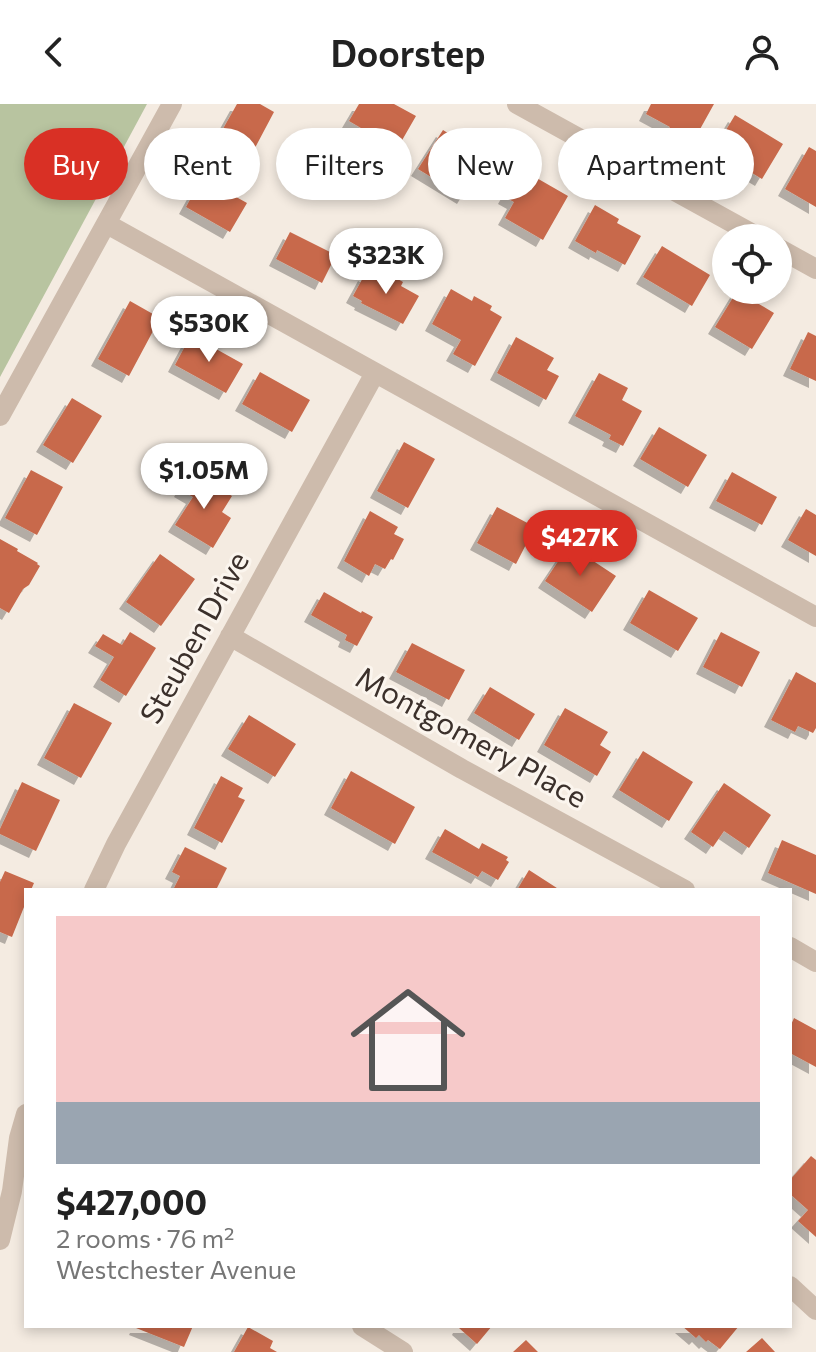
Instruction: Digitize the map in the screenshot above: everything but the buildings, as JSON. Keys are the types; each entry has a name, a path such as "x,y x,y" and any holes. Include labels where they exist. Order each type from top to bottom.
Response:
{"street":[{"path":"0,416 172,104"},
{"path":"517,104 735,224"},
{"path":"107,224 816,617"},
{"path":"792,256 816,269"},
{"name":"Steuben Drive","path":"95,888 116,844 375,373"},
{"name":"Montgomery Place","path":"230,636 462,769 681,888"},
{"path":"792,948 816,962"},
{"path":"0,1240 19,1193 19,1138 24,1121"},
{"path":"792,1288 816,1310"},
{"path":"365,1328 403,1352"}],"green space":[{"path":"0,104 147,104 128,139 128,128 24,128 24,200 95,200 0,377"}]}
